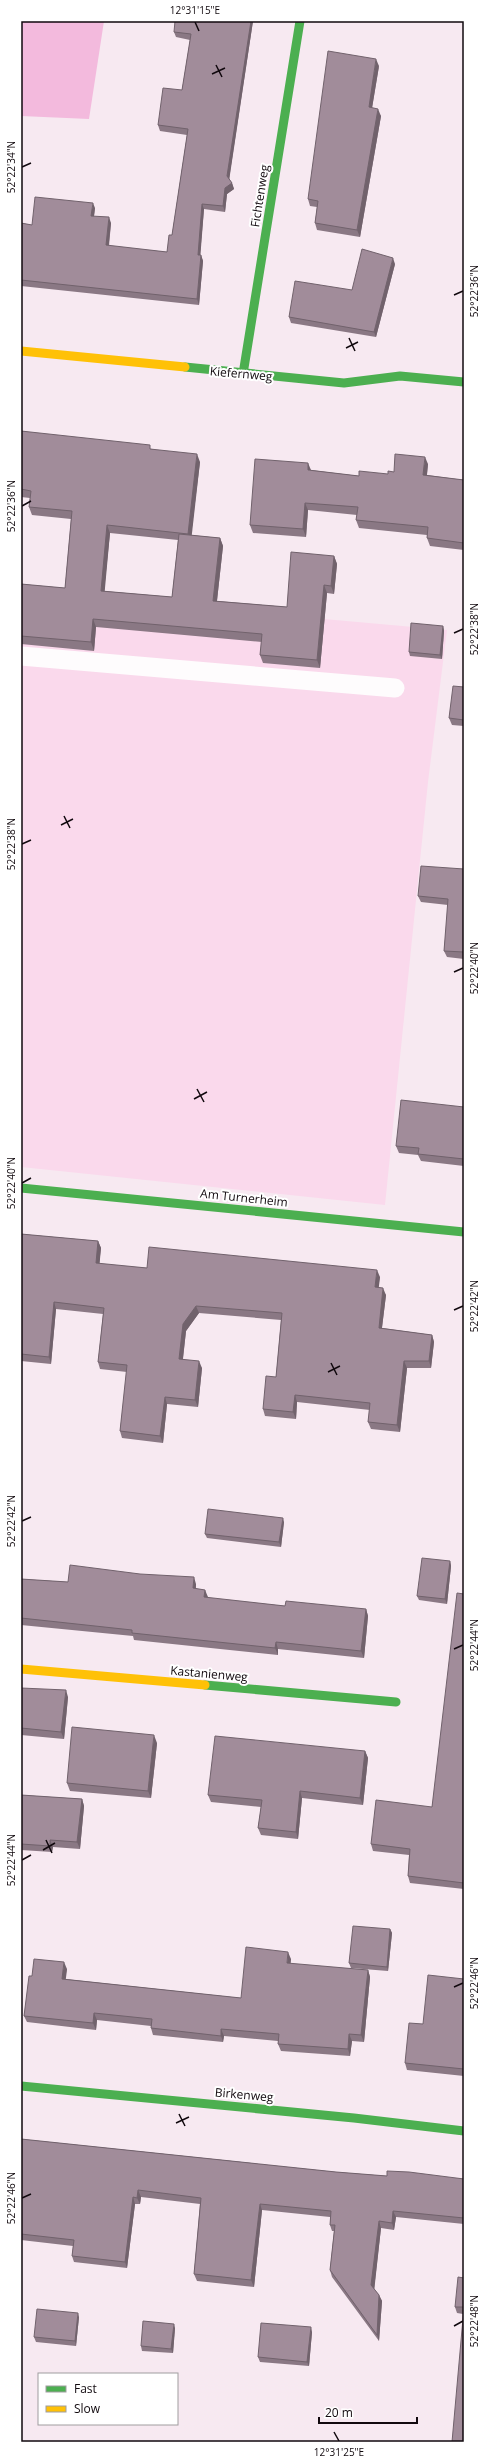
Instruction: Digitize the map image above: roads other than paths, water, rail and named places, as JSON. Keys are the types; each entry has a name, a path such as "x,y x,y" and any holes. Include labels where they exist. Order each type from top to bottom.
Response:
{"street":[{"name":"Fichtenweg","path":"243,374 300,21"},
{"name":"Kiefernweg","path":"21,351 243,374 344,382 400,376 463,379"},
{"name":"Am Turnerheim","path":"21,1188 464,1232"},
{"name":"Kastanienweg","path":"21,1669 396,1702"},
{"name":"Birkenweg","path":"21,2086 354,2118 464,2131"}],"lane":[{"path":"21,656 395,688"}]}
